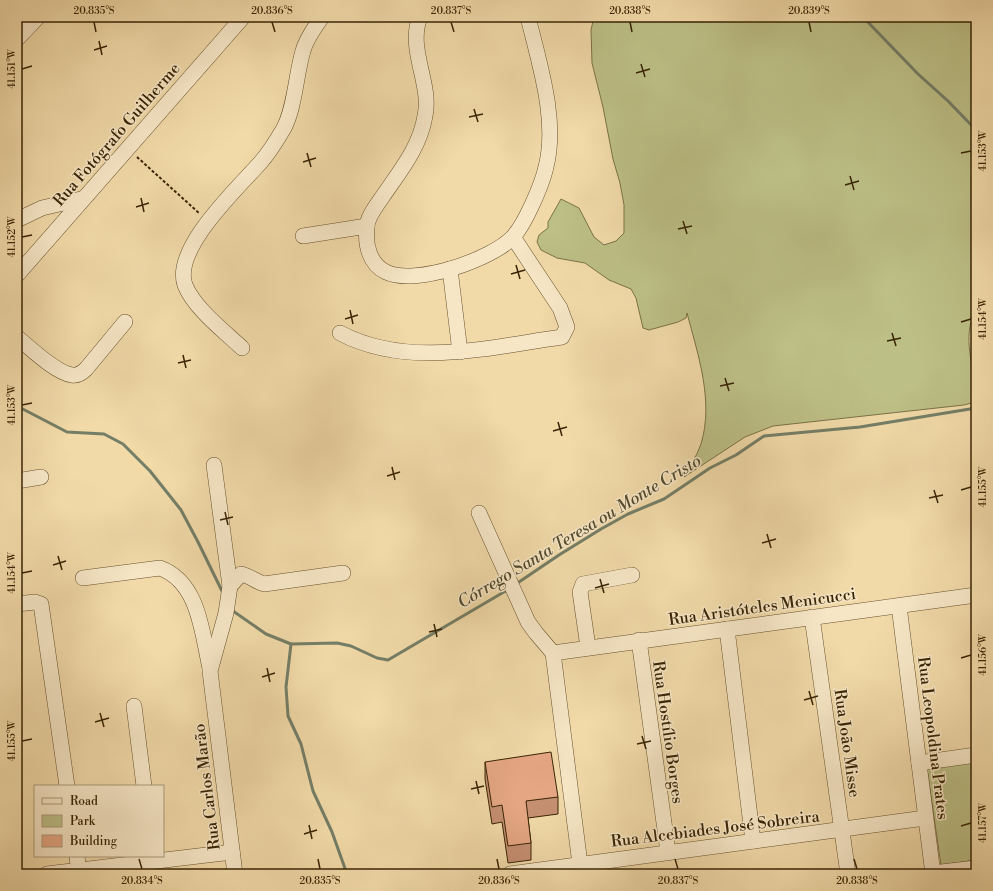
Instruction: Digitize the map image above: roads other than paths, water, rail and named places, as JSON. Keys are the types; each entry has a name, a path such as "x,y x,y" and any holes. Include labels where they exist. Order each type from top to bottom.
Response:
{"street":[{"name":"Rua Fotógrafo Guilherme","path":"17,275 81,199 242,17"},
{"path":"242,348 202,310 186,286 183,278 184,265 188,253 208,222 229,194 271,149 285,126 303,50 314,28 322,17"},
{"path":"420,17 417,24 416,41 425,97 426,115 419,138 410,156 379,202 367,226 369,255 374,263 386,272 397,275 411,276 450,269 480,259 497,250 514,237 538,193 547,166 550,133 544,84 528,17"},
{"path":"17,39 27,23"},
{"path":"17,220 42,208 81,199"},
{"path":"303,236 367,226"},
{"path":"340,333 355,341 385,350 407,352 460,352 562,336 566,332 567,327 560,308 514,237"},
{"path":"450,269 460,352"},
{"path":"17,337 59,370 74,376 80,374 86,369 125,322"},
{"path":"210,671 226,613 230,586 214,465"},
{"path":"17,482 41,477"},
{"path":"479,513 512,587 536,633 553,653 580,864"},
{"name":"Rua Carlos Marão","path":"83,578 160,568 170,571 178,577 186,587 199,616 210,671 235,874"},
{"path":"230,586 241,574 264,584 342,573"},
{"path":"588,647 580,592 583,584 632,575"},
{"name":"Rua Aristóteles Menicucci","path":"553,653 639,640 976,596"},
{"path":"17,604 35,602 41,604 67,785"},
{"name":"Rua Leopoldina Prates","path":"899,606 933,874"},
{"name":"Rua João Misse","path":"812,617 848,874"},
{"path":"727,629 754,841"},
{"name":"Rua Hostílio Borges","path":"639,640 668,852"},
{"path":"134,706 144,785"},
{"path":"919,763 976,755"},
{"name":"Rua Alcebiades José Sobreira","path":"510,874 926,818"},
{"path":"47,874 78,867 155,864 232,852"},
{"path":"933,874 976,868"}],"waterway":[{"path":"863,17 918,74 948,101 976,130"},
{"name":"Córrego Santa Teresa ou Monte Cristo","path":"17,406 67,432 104,434 123,444 150,471 181,510 222,591"},
{"name":"Córrego Santa Teresa ou Monte Cristo","path":"516,584 601,529 628,514 664,499 710,468 736,455 764,436 860,427 976,408"},
{"name":"Córrego Santa Teresa ou Monte Cristo","path":"233,611 266,634 291,644 337,643 351,646 377,658 388,660 509,589"},
{"path":"291,644 286,687 288,716 301,744 313,791 332,832 347,874"}]}
